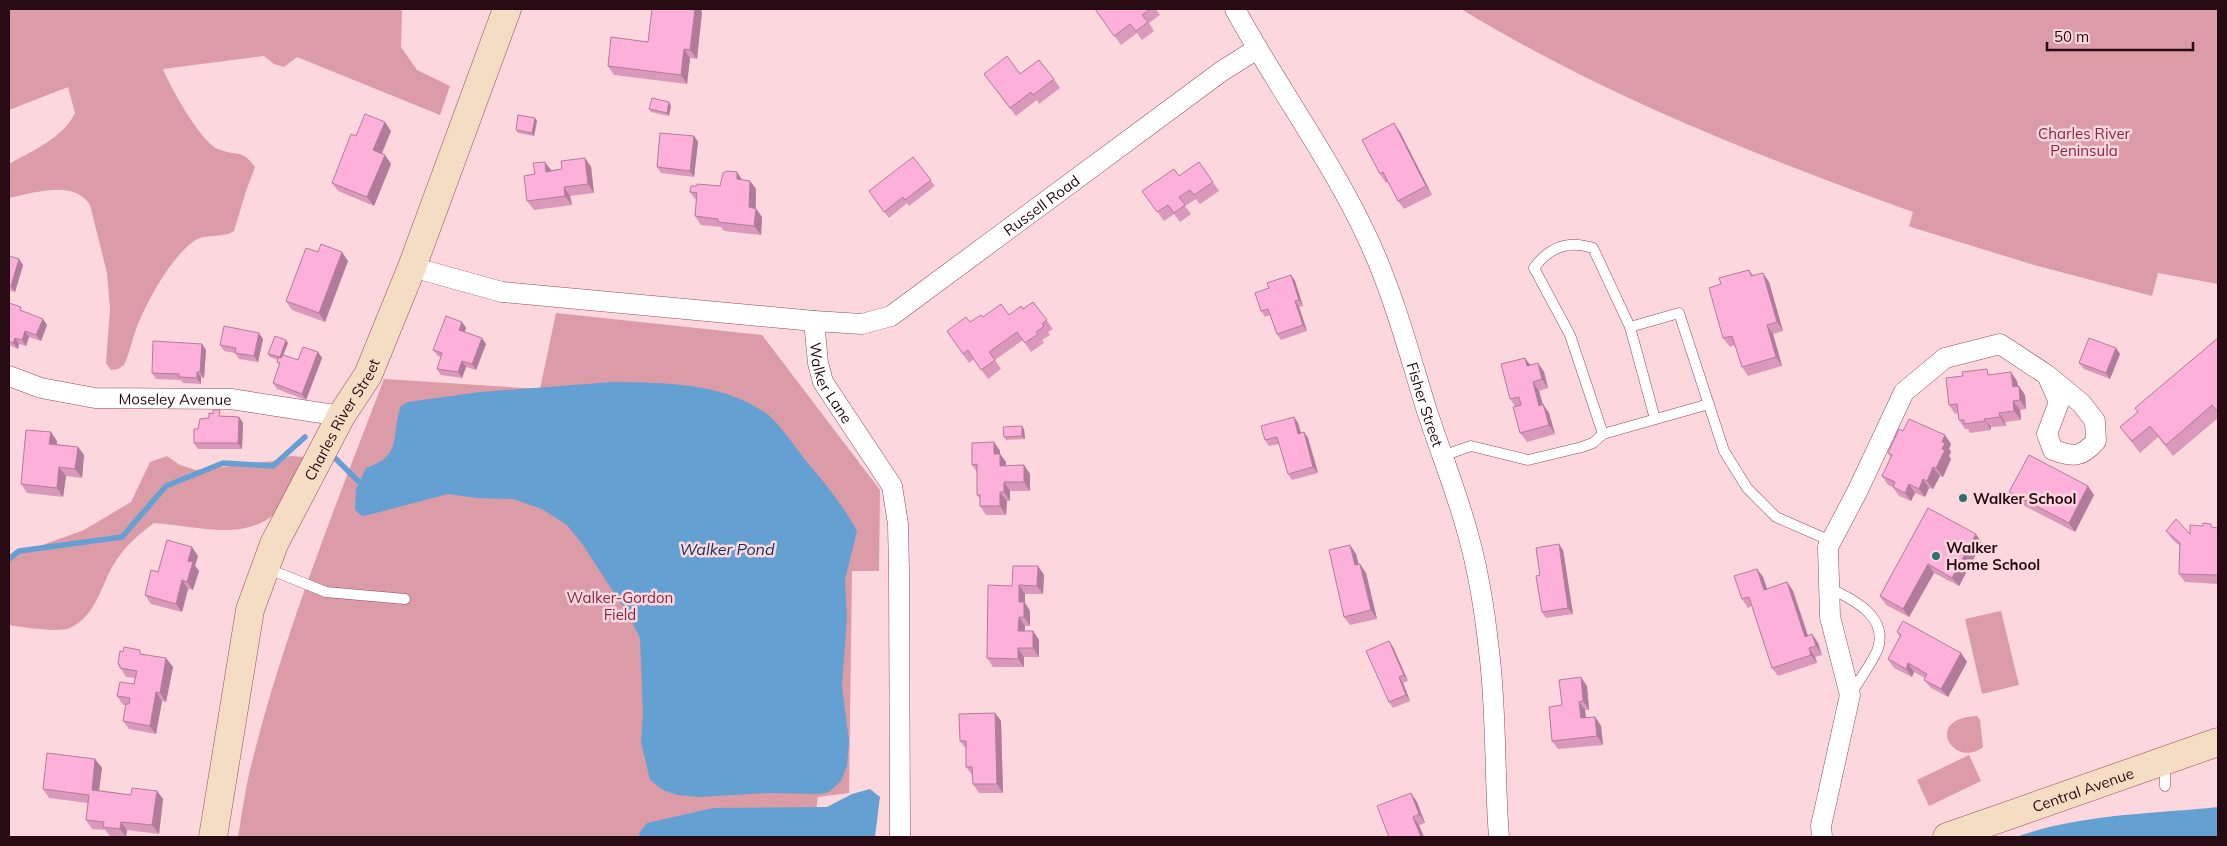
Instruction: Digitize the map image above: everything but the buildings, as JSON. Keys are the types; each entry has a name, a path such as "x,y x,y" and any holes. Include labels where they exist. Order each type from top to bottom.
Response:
{"street":[{"name":"Charles River Street","path":"213,837 250,610 274,544 342,416 368,375 412,267 507,9"},
{"name":"Fisher Street","path":"1236,9 1257,49 1355,212 1375,254 1397,309 1442,456 1470,539 1489,650 1494,695 1495,792 1499,837"},
{"name":"Russell Road","path":"814,321 862,324 883,320 891,316 1222,71 1257,49"},
{"name":"Walker Lane","path":"412,267 502,292 814,321 818,364 823,382 892,486 898,524 900,837"},
{"path":"1822,837 1822,826 1850,695 1830,617 1828,547 1857,492 1904,392 1945,358 2000,344 2047,375"},
{"name":"Moseley Avenue","path":"9,376 41,388 95,398 231,398 342,416"},
{"name":"Central Avenue","path":"1947,837 2165,773 2218,742"}],"lane":[{"path":"1603,434 1570,335 1534,268 1541,258 1556,247 1579,243 1593,248 1630,327 1655,419"},
{"path":"1630,327 1679,312 1724,451 1747,488 1776,517 1831,541"},
{"path":"1442,456 1471,446 1528,460 1582,447 1593,442 1603,434 1709,404"},
{"path":"265,568 326,592 405,600"},
{"path":"1829,588 1854,599 1865,608 1874,618 1879,631 1876,651 1850,695"}],"green space":[{"path":"9,9 402,9 401,47 417,70 450,86 440,115 297,57 284,67 274,64 264,56 163,69 179,100 203,136 218,149 246,157 255,167 234,231 224,235 198,239 178,256 163,276 146,308 136,329 124,365 118,369 111,370 106,363 110,309 107,273 90,205 83,197 74,192 64,190 41,191 9,198 9,164 55,137 70,122 75,113 68,87 9,110"},
{"name":"Charles River Peninsula","path":"1461,9 2218,9 2218,284 2158,273 2152,296 2034,265 1911,227 1909,226 1913,212 1796,169 1681,122 1569,69"},
{"name":"Walker-Gordon Field","path":"556,313 762,335 880,490 879,571 852,571 849,793 818,797 812,837 238,837 251,766 294,619 384,379 540,389"},
{"path":"167,456 180,465 196,470 273,461 291,456 305,457 287,500 274,514 260,523 226,530 154,523 127,546 114,564 92,608 79,622 70,628 58,630 9,625 9,557 84,530 131,502 150,462"},
{"path":"2001,611 2019,685 1982,694 1965,619"},
{"path":"1977,716 1980,720 1983,747 1972,752 1962,752 1954,748 1948,741 1947,733 1951,725 1960,719"},
{"path":"1969,755 1981,781 1929,806 1917,780"}],"water":[{"name":"Walker Pond","path":"613,382 693,386 713,390 750,403 772,418 782,429 833,494 857,531 845,580 847,617 842,686 849,741 847,766 841,781 829,792 820,794 769,793 699,797 677,795 663,790 650,780 641,742 643,713 640,638 629,616 583,545 567,525 542,509 513,499 477,498 448,494 368,515 362,516 355,510 356,489 366,468 378,463 391,451 401,406 408,402 480,392"},
{"path":"870,789 880,797 875,837 640,837 639,833 647,823 713,808 827,807 852,794"},
{"path":"2218,807 2218,837 2016,837 2040,829 2090,819"}],"waterway":[{"path":"9,559 19,551 122,537 166,486 223,463 273,466 305,437"},
{"path":"336,459 359,482"}],"place":[{"name":"Walker School","path":"1963,498"},
{"name":"Walker Home School","path":"1936,556"}]}
